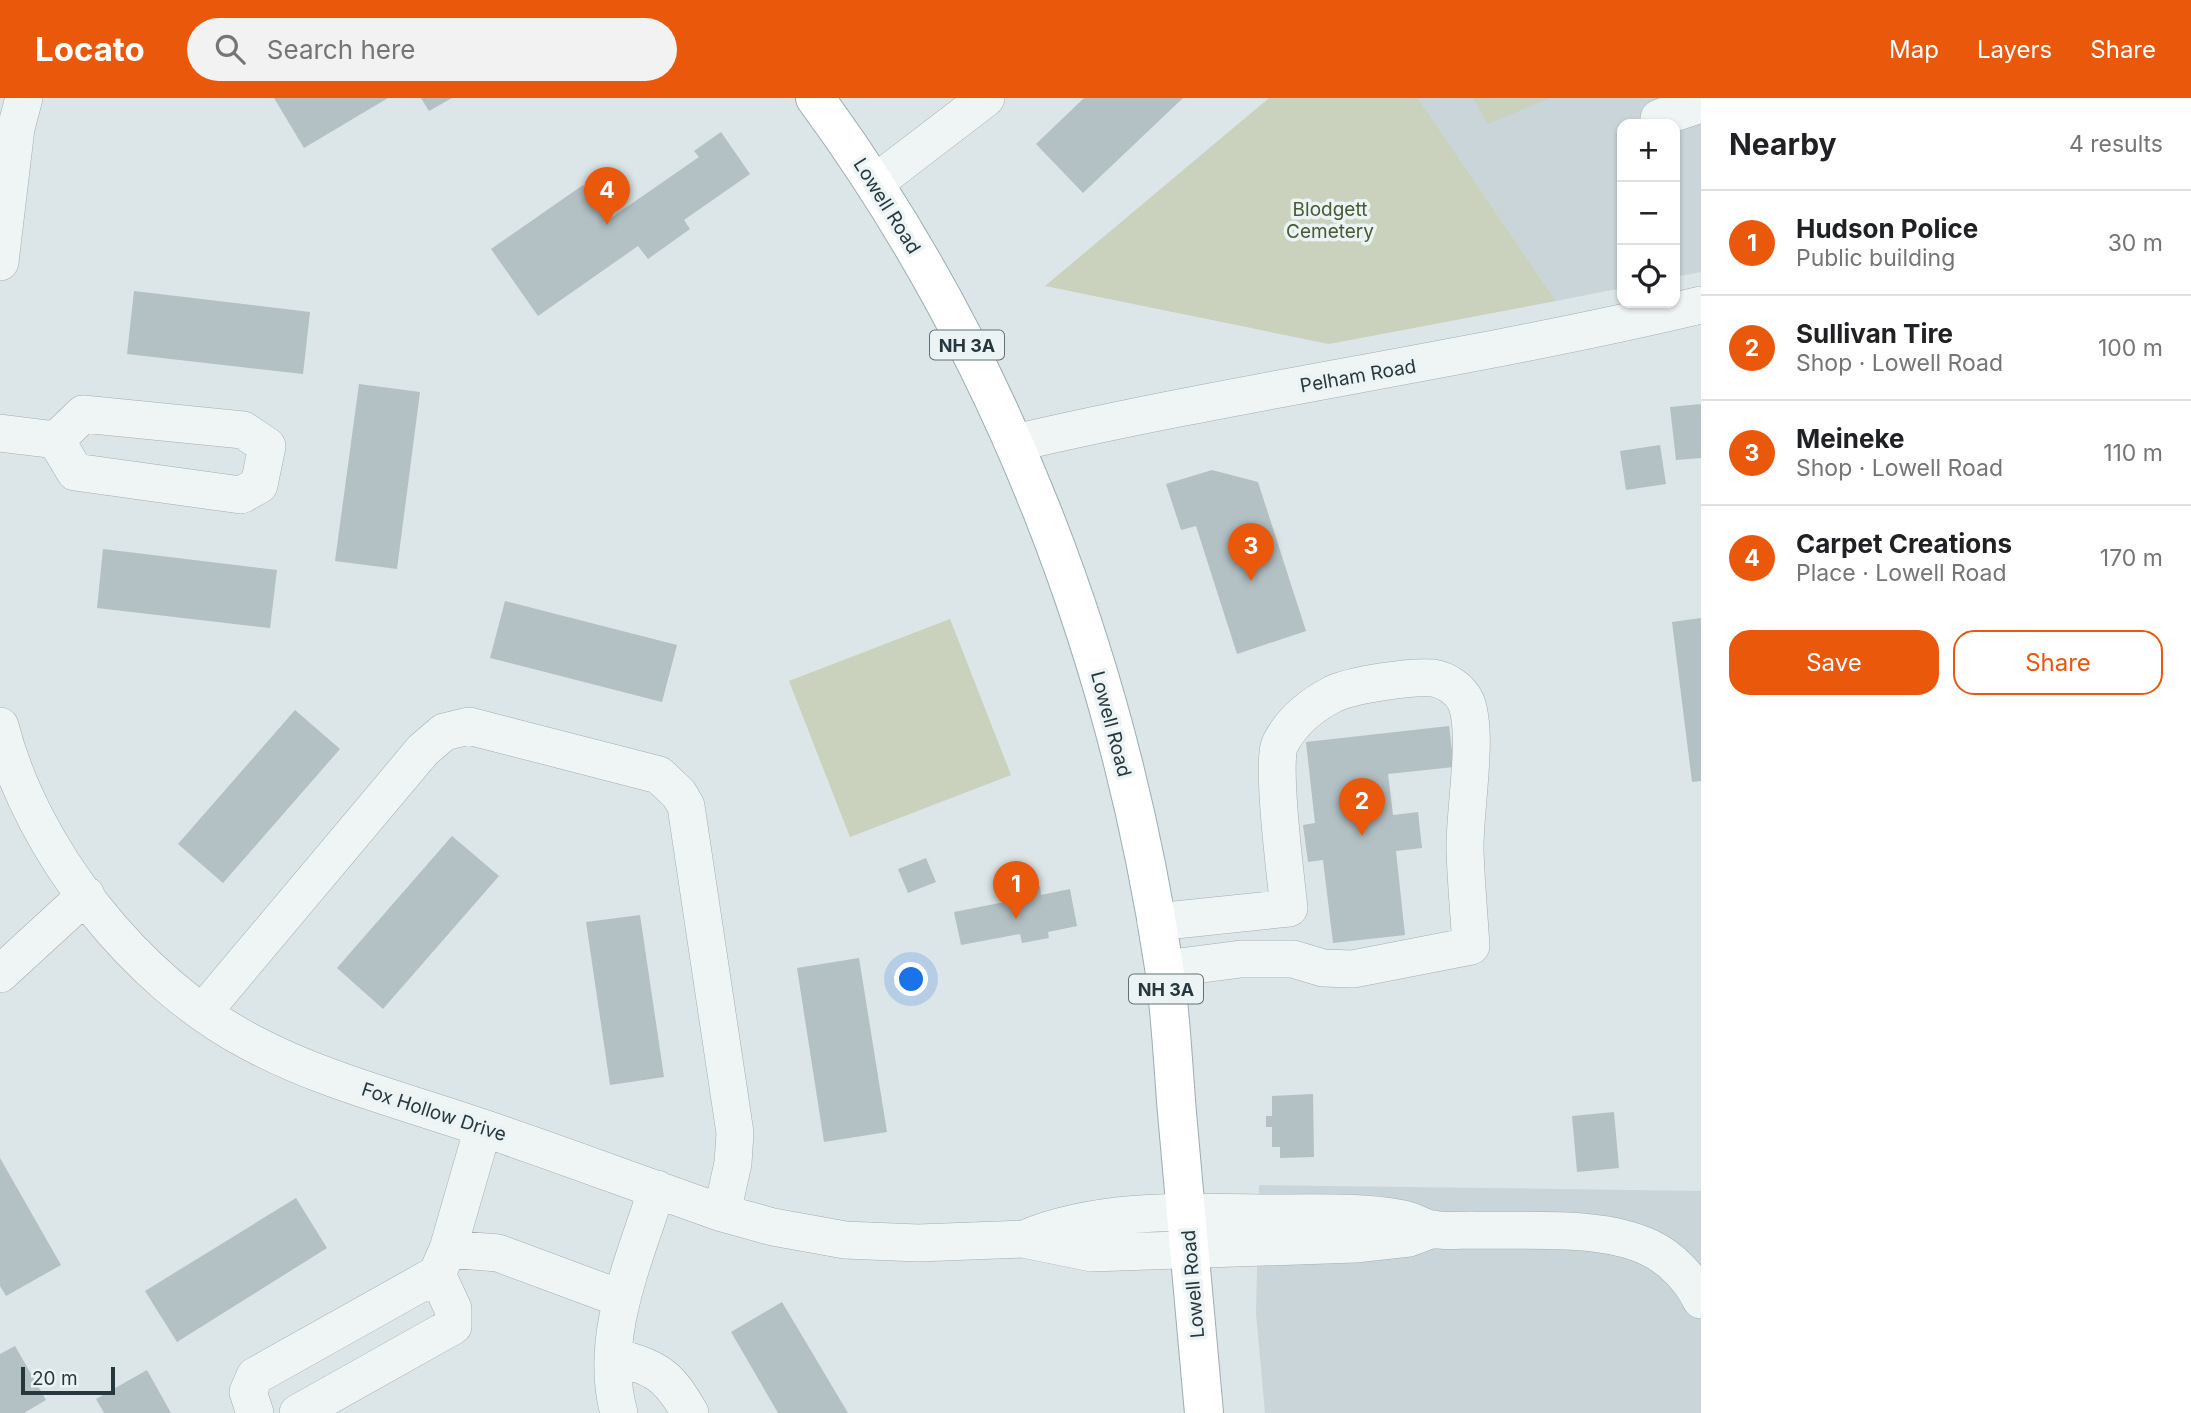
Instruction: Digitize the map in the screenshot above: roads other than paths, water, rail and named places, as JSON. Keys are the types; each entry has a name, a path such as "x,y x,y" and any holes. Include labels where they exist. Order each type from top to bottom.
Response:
{"main road":[{"name":"Lowell Road","path":"815,98 875,183 955,323 1015,443 1074,597 1100,677 1136,820 1164,969 1204,1413"}],"street":[{"path":"875,183 986,98"},
{"path":"1657,113 1701,104"},
{"path":"0,262 13,117"},
{"name":"Pelham Road","path":"1015,443 1182,406 1419,366 1682,307"},
{"path":"83,414 243,430 267,446 259,485 241,495 75,472 56,440 83,414"},
{"path":"0,433 56,440"},
{"path":"1164,969 1241,959 1293,959 1323,968 1353,969 1471,946 1465,849 1471,746 1466,702 1453,685 1433,678 1336,692 1311,708 1290,727 1278,747 1277,770 1293,959"},
{"name":"Fox Hollow Drive","path":"0,726 32,808 67,870 134,953 203,1012 250,1042 317,1072 722,1213 845,1240 918,1243 1023,1239 1092,1253 1355,1244 1409,1237 1433,1230"},
{"path":"203,1012 423,750 444,732 469,726 659,775 679,794 687,806 735,1133 733,1163 722,1213"},
{"path":"0,974 86,895"},
{"path":"1156,922 1289,908"},
{"path":"298,1413 453,1326 453,1309 443,1262 483,1128"},
{"path":"619,1413 615,1398 613,1356 622,1299 657,1189"},
{"name":"Fox Hollow Drive","path":"1023,1239 1052,1227 1088,1220 1186,1212 1342,1213 1404,1219 1433,1230"},
{"path":"1433,1230 1590,1233 1622,1238 1650,1248 1670,1262 1694,1286 1701,1300"},
{"path":"256,1413 248,1392 255,1376 443,1262 498,1253 622,1299"},
{"path":"613,1356 649,1367 673,1383 690,1413"}],"place":[{"name":"Carpet Creations","path":"607,225"},
{"name":"Meineke","path":"1251,581"},
{"name":"Sullivan Tire","path":"1362,836"},
{"name":"Hudson Police","path":"1016,919"}],"park label":[{"name":"Blodgett Cemetery","path":"1330,220"}]}
